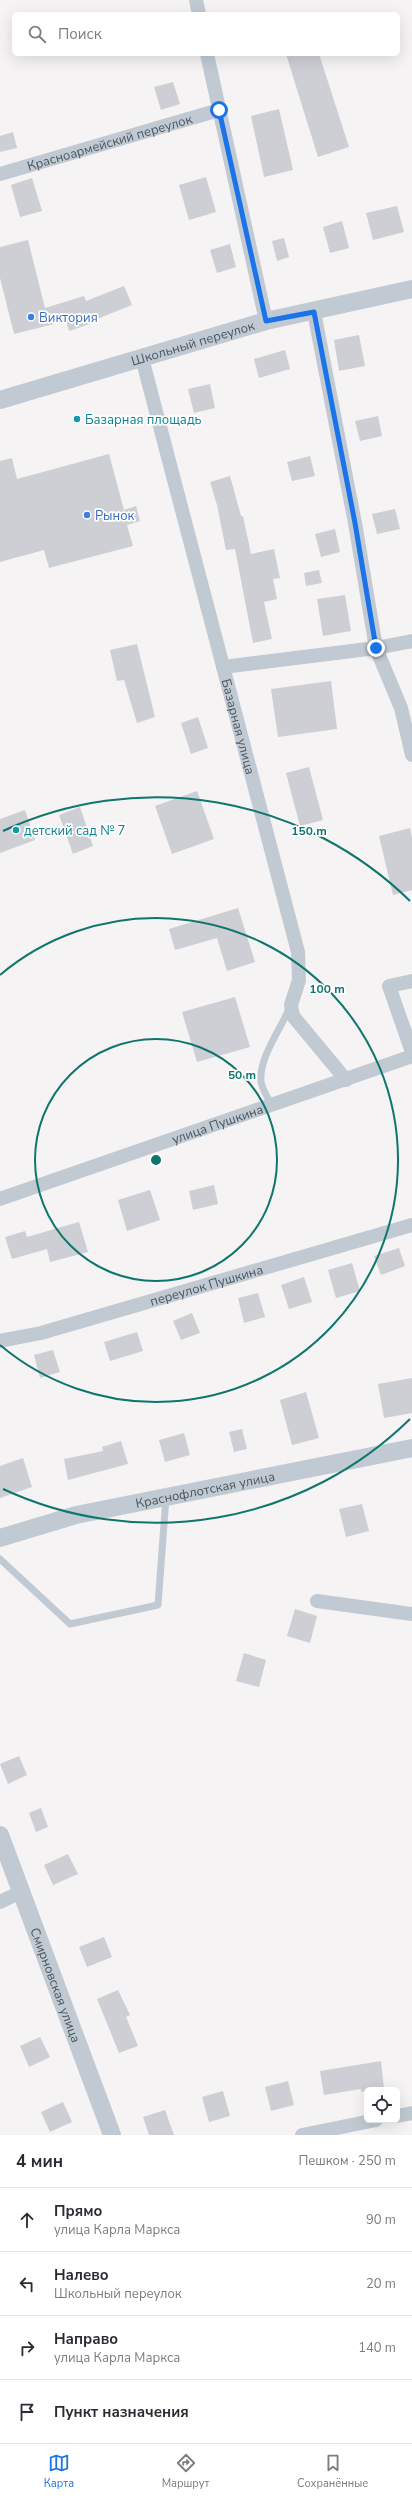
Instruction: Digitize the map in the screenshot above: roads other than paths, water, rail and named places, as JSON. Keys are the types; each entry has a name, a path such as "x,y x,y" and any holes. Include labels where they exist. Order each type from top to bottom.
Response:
{"street":[{"path":"196,0 199,12"},
{"path":"207,56 266,321"},
{"name":"Красноармейский переулок","path":"0,174 219,110"},
{"name":"Школьный переулок","path":"0,400 266,321 314,312 412,289"},
{"path":"314,312 355,523 376,648 401,708 412,755"},
{"name":"Базарная улица","path":"142,358 298,952 299,980 291,1006"},
{"path":"223,667 376,648 412,641"},
{"path":"412,980 389,986 412,1052"},
{"path":"291,1006 294,1016 346,1080"},
{"name":"улица Пушкина","path":"0,1199 272,1106 412,1056"},
{"name":"переулок Пушкина","path":"0,1341 42,1333 412,1226"},
{"name":"Краснофлотская улица","path":"0,1538 76,1514 412,1448"},
{"path":"317,1601 412,1614"},
{"name":"Смирновская улица","path":"0,1835 23,1891 112,2135"},
{"path":"0,1902 23,1891"},
{"path":"400,2115 412,2113"},
{"path":"302,2135 364,2122"}],"lane":[{"path":"272,1106 260,1081 266,1053 280,1032 291,1006"},
{"path":"0,1559 70,1624 158,1605 166,1496"}],"place":[{"name":"Виктория","path":"31,317"},
{"name":"Базарная площадь","path":"77,419"},
{"name":"Рынок","path":"87,515"},
{"name":"детский сад № 7","path":"16,830"}]}
